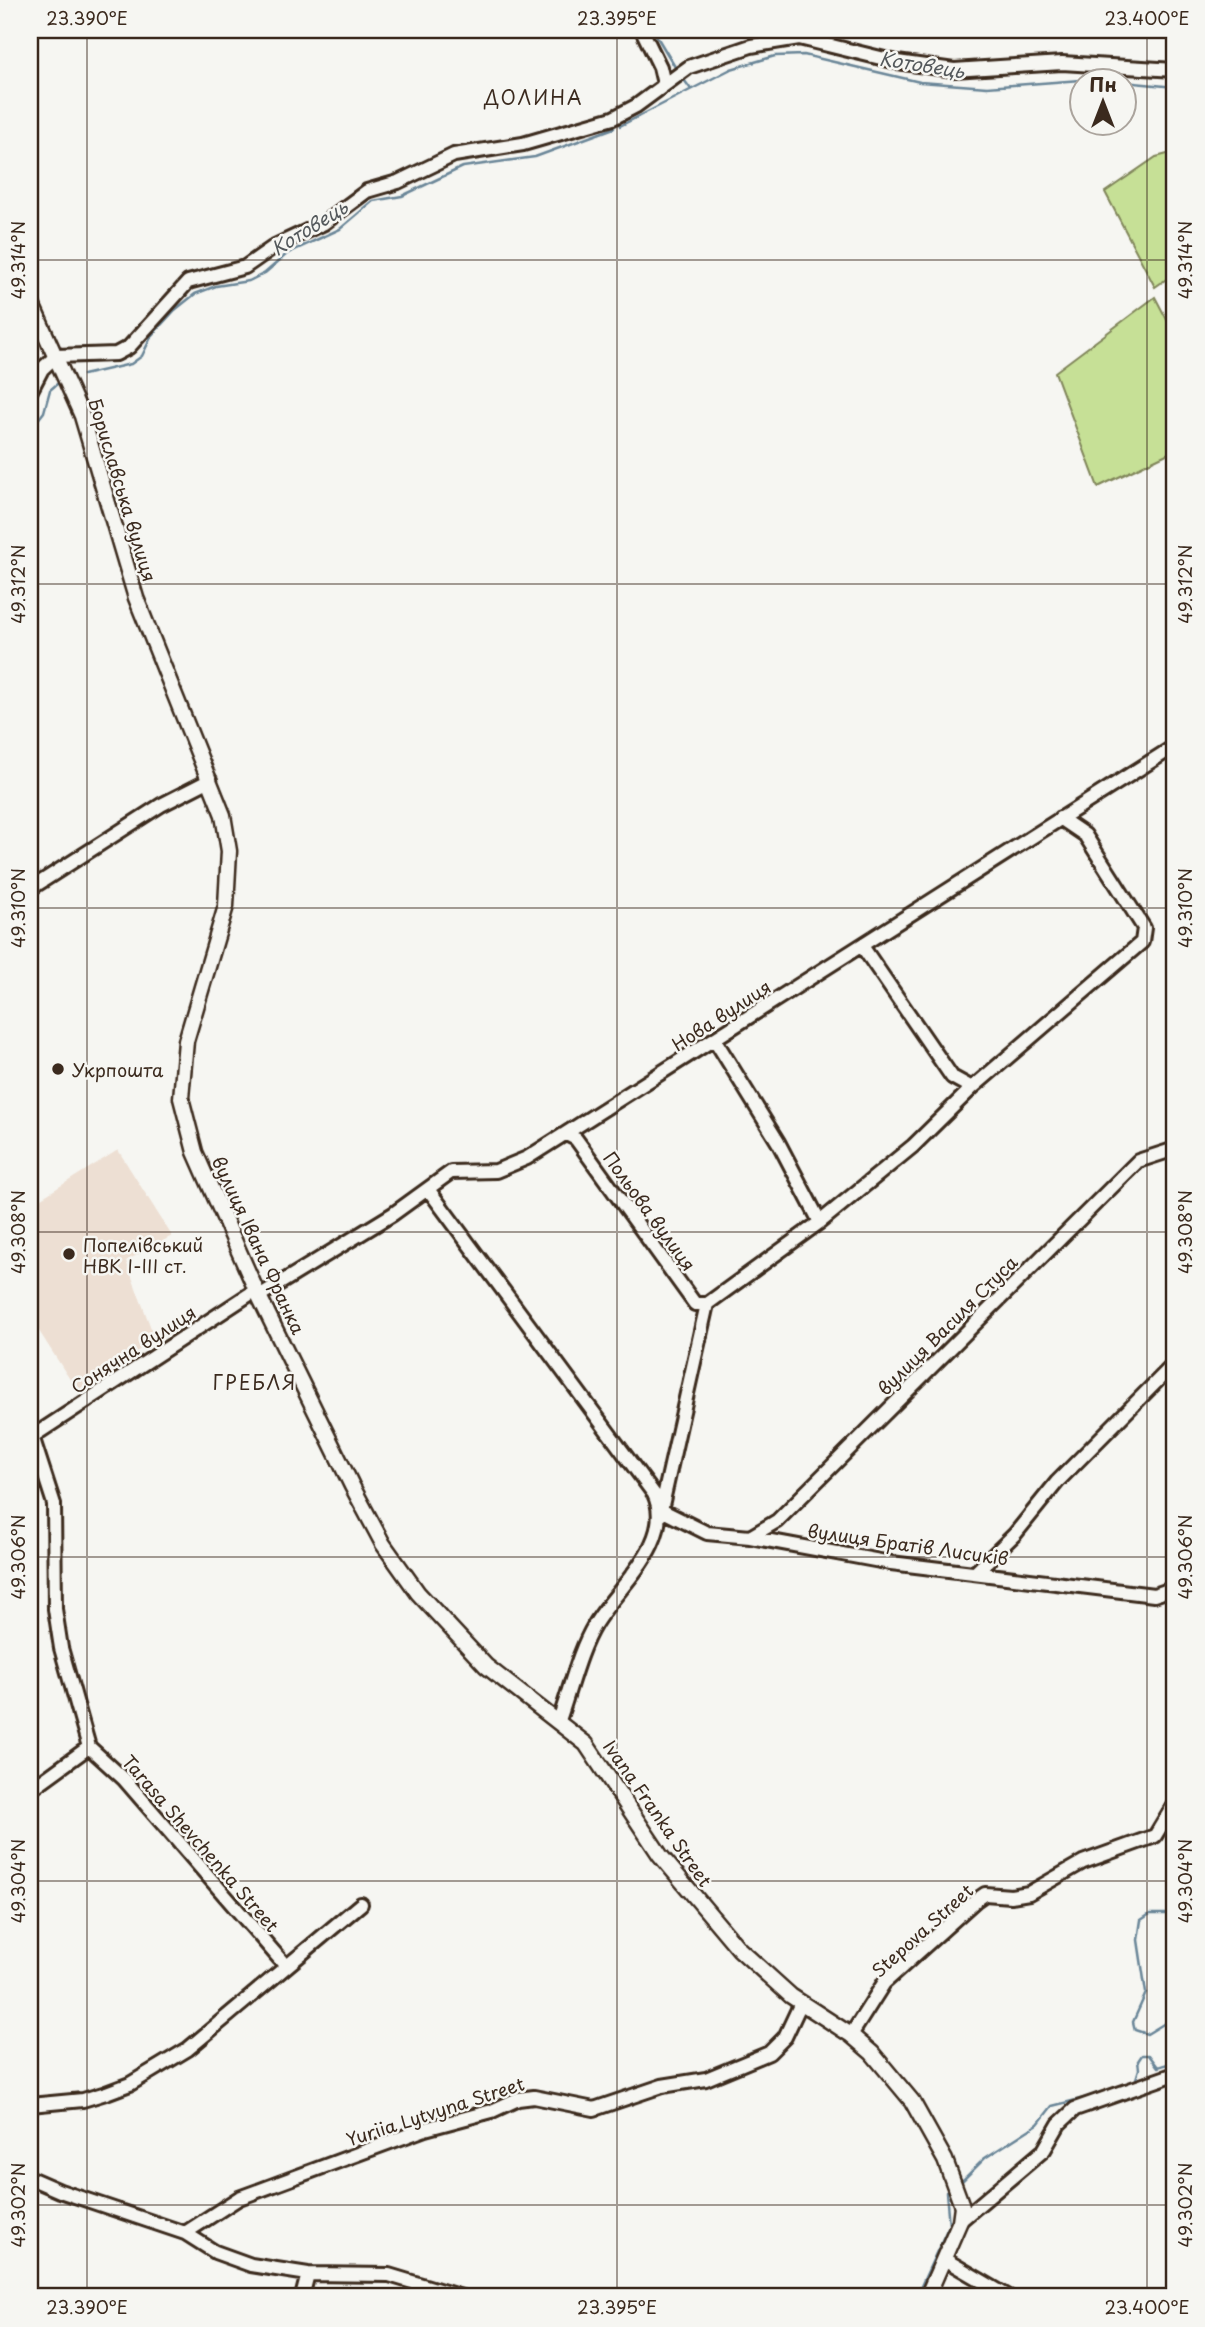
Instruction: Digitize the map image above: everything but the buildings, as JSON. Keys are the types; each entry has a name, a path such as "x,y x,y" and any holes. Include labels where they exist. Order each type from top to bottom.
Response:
{"main road":[{"name":"Бориславська вулиця","path":"30,300 82,416 136,598"},
{"name":"вулиця Івана Франка","path":"136,598 223,815 229,851 227,894 220,933 186,1041 181,1098 199,1163 258,1293 352,1486 403,1573 439,1618 486,1666 559,1720"},
{"name":"Ivana Franka Street","path":"559,1720 586,1744 682,1883 739,1949 771,1980 851,2035 892,2073 912,2101 951,2172 962,2206 960,2221 927,2297"}],"street":[{"path":"642,30 668,81"},
{"path":"30,392 41,369 56,356 116,354 129,347 188,282 245,267 275,246 324,223 367,191 398,182 454,155 523,144 613,118 636,106 688,67 751,46 799,38 897,62 954,70 1062,63 1175,70"},
{"name":"Нова вулиця","path":"258,1293 393,1214 451,1172 496,1171 513,1166 1175,746"},
{"path":"30,888 161,805 210,780"},
{"path":"559,1720 595,1624 632,1577 648,1548 661,1510 686,1408 702,1308 820,1222 913,1146 972,1088 1142,942 1144,928 1085,835 1060,818"},
{"path":"862,946 952,1077 972,1088"},
{"path":"715,1040 778,1142 820,1222"},
{"name":"Польова вулиця","path":"566,1134 576,1139 702,1308"},
{"name":"вулиця Василя Стуса","path":"750,1537 777,1521 1138,1161 1175,1149"},
{"path":"428,1189 654,1494 661,1510"},
{"name":"Сонячна вулиця","path":"31,1437 258,1293"},
{"path":"976,1572 1014,1534 1057,1482 1175,1363"},
{"path":"30,1790 89,1747 61,1648 55,1609 54,1504 31,1437"},
{"name":"вулиця Братів Лисиків","path":"661,1510 707,1533 750,1537 891,1563 1154,1595 1175,1600"},
{"name":"вулиця Братів Лисиків","path":"1154,1595 1175,1588"},
{"name":"Tarasa Shevchenka Street","path":"89,1747 124,1779 285,1965"},
{"name":"Stepova Street","path":"851,2035 884,1983 975,1901 985,1894 1011,1896 1029,1893 1083,1862 1155,1836 1175,1803"},
{"path":"30,2105 83,2099 130,2084 188,2049 285,1965 304,1953 362,1904"},
{"name":"Yuriia Lytvyna Street","path":"185,2233 239,2198 425,2129 492,2111 518,2099 534,2097 594,2109 662,2086 706,2079 769,2053 785,2037 801,2003"},
{"path":"960,2221 1044,2150 1059,2124 1075,2109 1175,2074"},
{"path":"30,2178 60,2191 185,2233 215,2252 251,2265 308,2274 389,2275 461,2297"},
{"path":"944,2259 1009,2297"},
{"path":"302,2297 308,2274"}],"shaded area":[{"path":"118,1150 172,1236 126,1261 155,1339 78,1392 30,1317 30,1205"}],"green space":[{"path":"1175,152 1175,273 1155,287 1105,192 1156,157"},
{"path":"1155,297 1175,335 1175,450 1098,487 1055,372"}],"waterway":[{"path":"653,30 678,72"},
{"name":"Котовець","path":"620,126 731,69 775,56 804,55 920,82 987,87 1068,81"},
{"path":"682,77 690,88"},
{"name":"Котовець","path":"1138,83 1175,87"},
{"name":"Котовець","path":"83,375 131,364 142,356 152,335 175,310 195,294 216,286 249,281 265,273 288,253 340,229 373,201 402,196 463,167 535,157 614,128"},
{"name":"Котовець","path":"30,430 44,412 50,390 57,384"},
{"path":"1175,1914 1150,1914 1141,1920 1138,1940 1146,1993 1133,2022 1135,2030 1147,2034 1175,2017"},
{"path":"1135,2082 1139,2069 1138,2061 1142,2055 1149,2055 1158,2067 1171,2063 1175,2058"},
{"path":"960,2183 985,2158 1038,2124 1052,2106 1104,2093"},
{"path":"916,2297 949,2225 946,2192 949,2191"}],"place":[{"name":"Укрпошта","path":"58,1069"},
{"name":"Попелівський НВК І-ІІІ ст.","path":"69,1254"}],"district":[{"name":"ДОЛИНА","path":"534,97"},
{"name":"ГРЕБЛЯ","path":"255,1382"}]}
